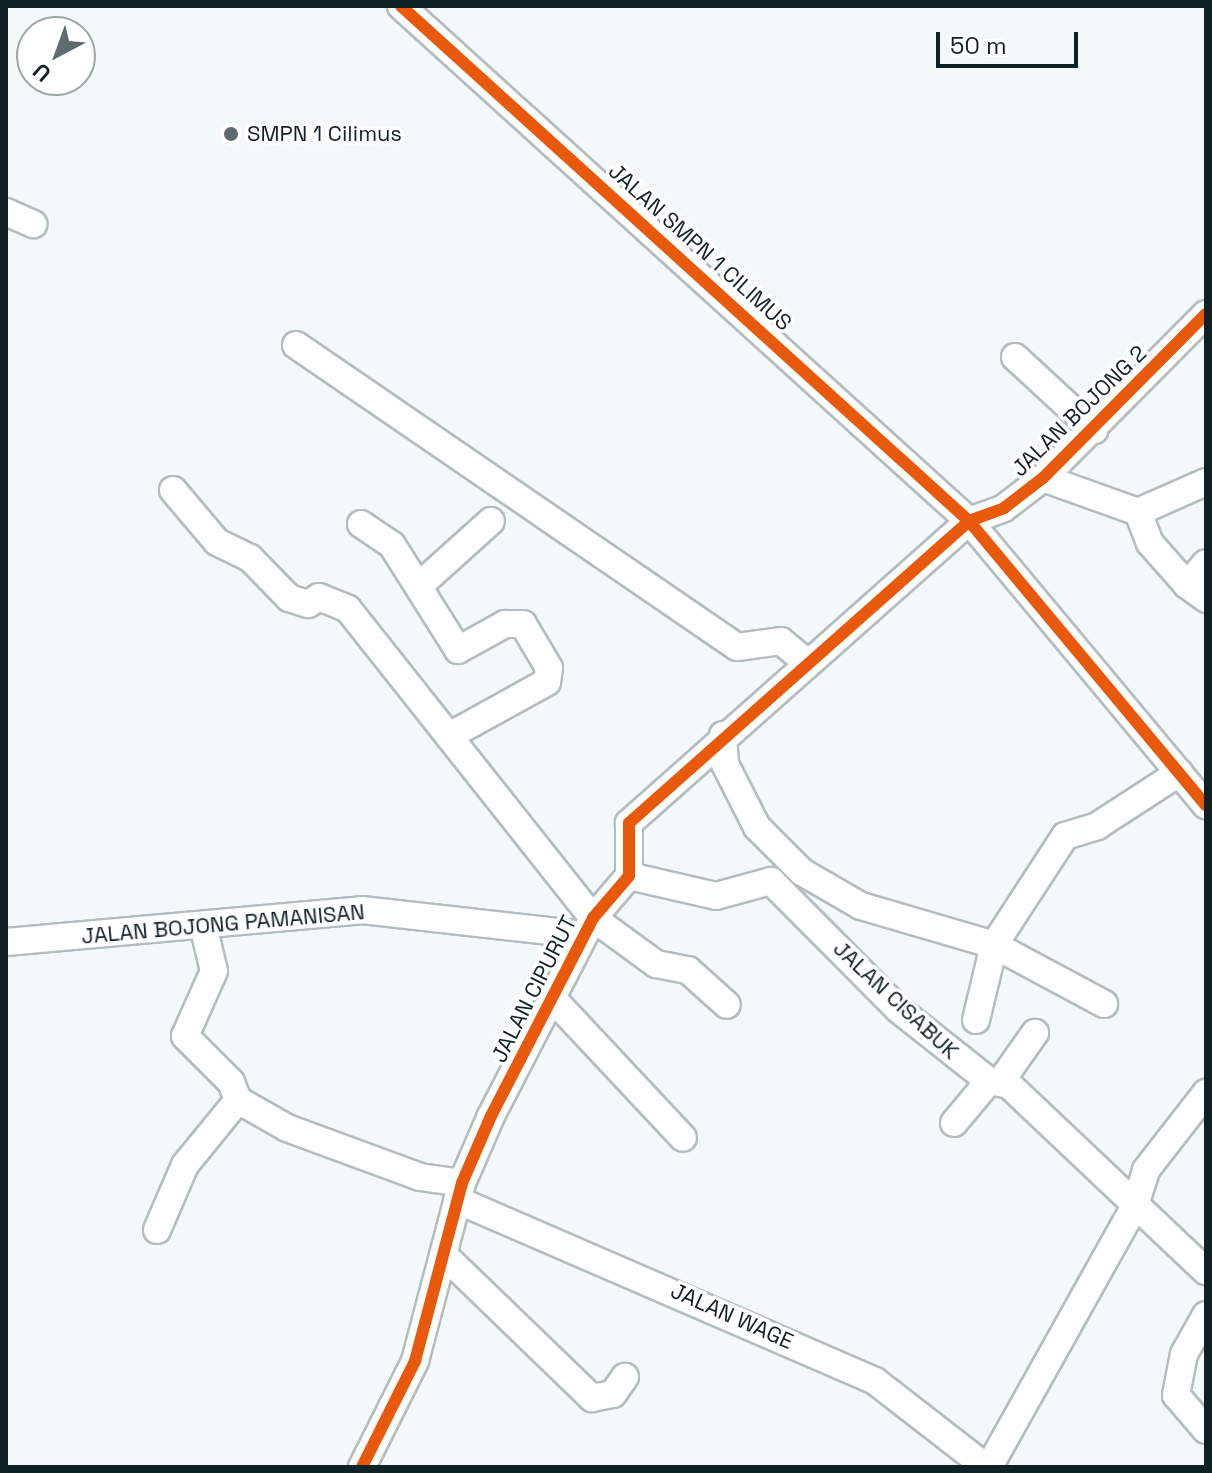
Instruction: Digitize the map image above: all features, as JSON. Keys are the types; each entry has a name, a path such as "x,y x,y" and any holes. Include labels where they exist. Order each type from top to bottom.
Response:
{"street":[{"name":"JALAN SMPN 1 CILIMUS","path":"401,6 969,521 1196,788"},
{"path":"6,212 33,224"},
{"name":"JALAN BOJONG 2","path":"969,521 1004,508 1043,478 1206,314"},
{"path":"296,345 737,647 781,641 806,662"},
{"path":"1015,357 1094,430"},
{"path":"1043,478 1138,512 1206,482"},
{"path":"173,490 217,542 250,558 289,598 334,599 348,609 449,736 588,926 656,964 688,970 727,1005"},
{"path":"1138,512 1150,543 1196,592 1206,563"},
{"path":"421,584 491,521"},
{"path":"629,876 629,823 723,735 969,521"},
{"path":"361,524 392,545 421,584 458,650 505,624 523,624 549,668 547,682 449,736"},
{"path":"723,735 725,764 757,827 812,880 861,906 994,945 1104,1004"},
{"path":"976,1020 994,945 1065,836 1196,788"},
{"name":"JALAN CIPURUT","path":"362,1467 403,1393 447,1258 460,1192 588,926 629,876"},
{"name":"JALAN CISABUK","path":"629,876 716,896 771,881 898,1009 995,1081 1206,1271"},
{"name":"JALAN BOJONG PAMANISAN","path":"6,942 362,910 588,926"},
{"path":"157,1230 185,1165 238,1100 231,1082 185,1036 214,971 203,925"},
{"path":"553,999 683,1138"},
{"path":"954,1123 1035,1033"},
{"name":"JALAN WAGE","path":"238,1100 287,1128 460,1192 875,1381 988,1467 1134,1208 1146,1170 1206,1093"},
{"path":"447,1258 592,1398 613,1394 625,1377"},
{"path":"1206,1315 1184,1354 1176,1395 1206,1430"}],"cycle path":[{"path":"401,6 969,521 1206,805"},
{"path":"362,1467 415,1361 462,1183 491,1116 593,918 629,876 629,823 969,521 1004,508 1043,478 1206,314"}],"place":[{"name":"SMPN 1 Cilimus","path":"231,134"}]}
